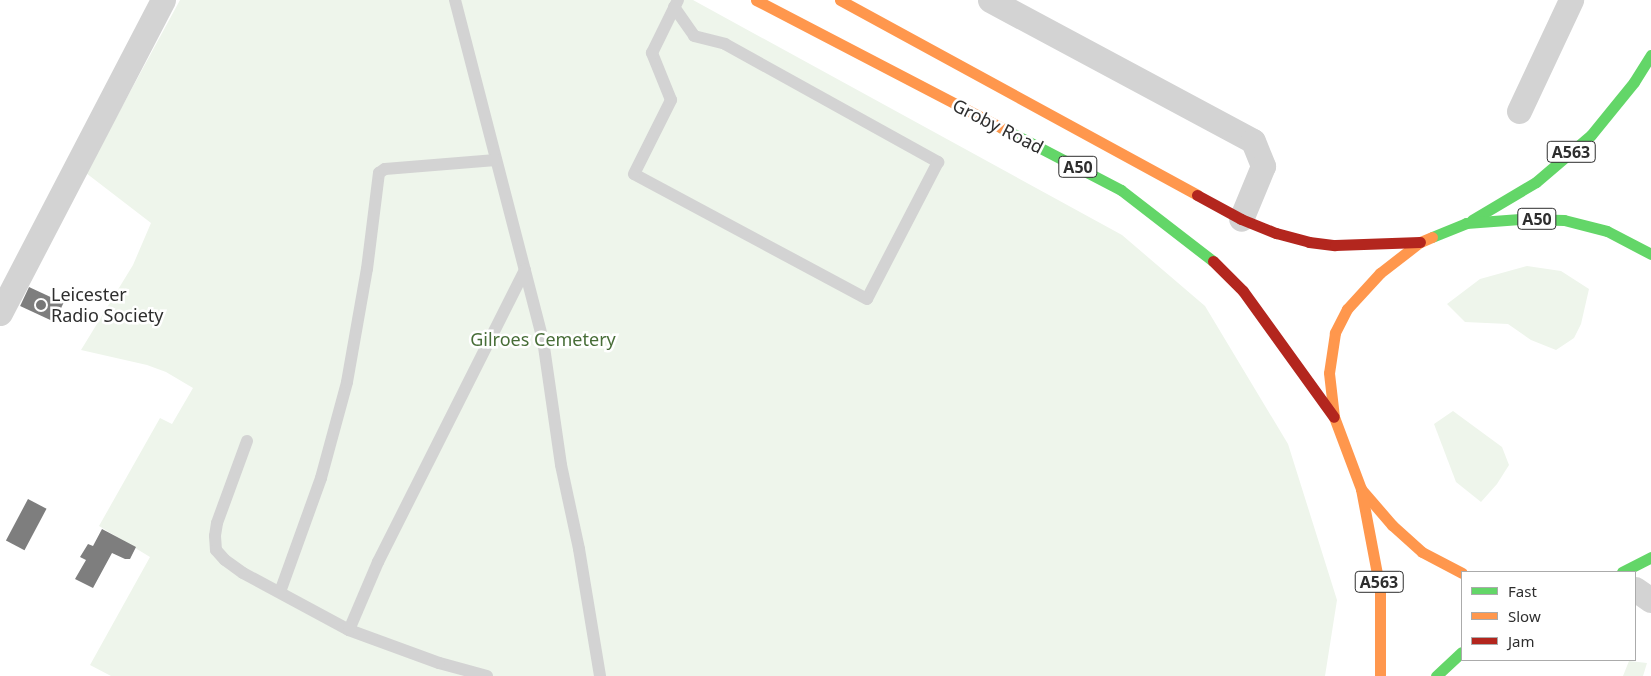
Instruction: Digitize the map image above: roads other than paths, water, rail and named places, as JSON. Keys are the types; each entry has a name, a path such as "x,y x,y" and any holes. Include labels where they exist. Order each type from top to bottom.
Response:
{"main road":[{"name":"Groby Road","path":"756,0 1121,190 1217,264 1243,290 1334,417"},
{"name":"Groby Road","path":"840,0 1241,219 1276,233 1309,242 1335,245 1420,242"},
{"name":"A563","path":"1466,223 1536,182 1591,135 1634,82 1651,55"},
{"name":"A50","path":"1461,572 1422,552 1392,525 1361,489 1334,417 1330,373 1330,355 1334,333 1354,299 1380,273 1420,242 1466,223 1520,219 1564,220 1607,231 1651,254"},
{"name":"A563","path":"1361,489 1380,590 1380,676"},
{"path":"1624,571 1651,557"},
{"path":"1436,676 1461,653"}],"street":[{"path":"0,313 163,0"},
{"path":"990,0 1253,141 1263,166 1241,219"},
{"path":"1519,111 1571,0"},
{"path":"1636,590 1651,600"}],"lane":[{"path":"455,0 543,340 561,465 579,550 600,676"},
{"path":"676,4 694,36 725,44 938,162 867,299 634,174 671,100 652,53 676,4"},
{"path":"280,592 321,478 347,382 361,307 379,173 386,169 496,160"},
{"path":"349,630 378,562 525,270"},
{"path":"247,441 217,522 214,536 216,550 225,560 243,573 349,630 439,663 487,676"}],"place":[{"name":"Leicester Radio Society","path":"41,305"}],"park label":[{"name":"Gilroes Cemetery","path":"543,339"}]}
